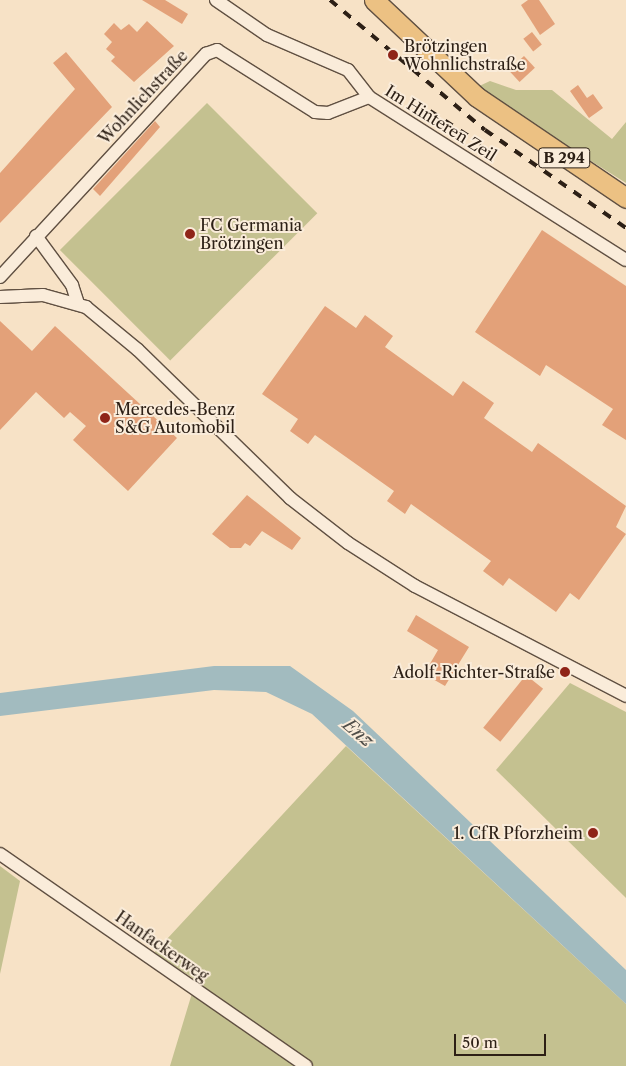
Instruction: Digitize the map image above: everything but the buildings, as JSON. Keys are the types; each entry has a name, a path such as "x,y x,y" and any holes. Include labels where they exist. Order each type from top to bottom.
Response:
{"main road":[{"name":"B 294","path":"374,0 477,97 626,198"}],"street":[{"name":"Im Hinteren Zeil","path":"216,0 267,35 348,70 369,97 626,260"},
{"name":"Wohnlichstraße","path":"0,277 206,54 217,50 314,112 328,113 369,97"},
{"path":"36,236 72,285 78,304"},
{"path":"0,297 43,295 78,304 121,334 290,498 348,544 415,586 626,696"},
{"name":"Hanfackerweg","path":"0,854 306,1066"}],"shaded area":[{"path":"490,81 516,90 552,90 612,139 626,122 626,183 475,88"},
{"name":"FC Germania Brötzingen","path":"207,103 317,213 170,360 60,250"},
{"name":"1. CfR Pforzheim","path":"570,683 626,712 626,898 496,770"},
{"path":"346,746 626,1004 626,1066 170,1066 196,980 154,953"},
{"path":"0,866 20,881 0,974"}],"water":[{"name":"Enz","path":"214,666 290,666 353,711 626,970 626,1004 312,714 266,692 214,690 0,716 0,693"}],"railway":[{"path":"330,0 485,130 626,228"},
{"path":"430,111 481,144"}],"place":[{"name":"Brötzingen Wohnlichstraße","path":"393,55"},
{"name":"FC Germania Brötzingen","path":"190,234"},
{"name":"Mercedes-Benz S&G Automobil","path":"105,418"},
{"name":"Adolf-Richter-Straße","path":"565,672"},
{"name":"1. CfR Pforzheim","path":"593,833"}]}
